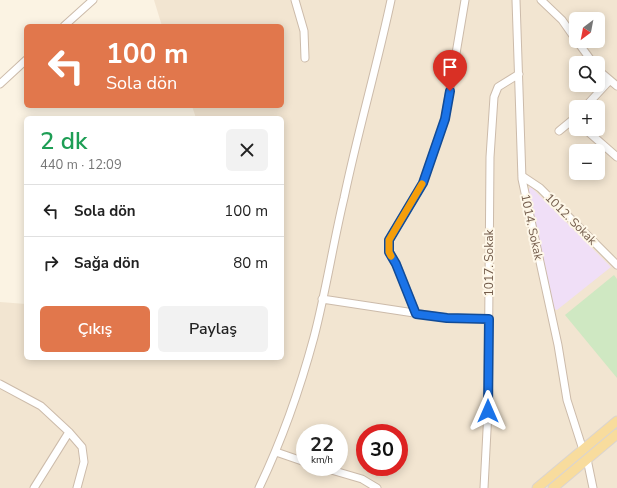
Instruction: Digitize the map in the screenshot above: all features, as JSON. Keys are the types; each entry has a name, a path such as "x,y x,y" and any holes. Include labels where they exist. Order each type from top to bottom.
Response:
{"main road":[{"path":"538,488 617,421"},
{"path":"553,488 617,434"}],"street":[{"path":"66,24 93,0"},
{"path":"295,0 304,31 305,58"},
{"path":"259,488 276,452 304,371 314,336 344,198 380,54 391,0"},
{"path":"416,314 396,264 389,252 389,240 423,183 445,119 465,0"},
{"name":"1014. Sokak","path":"516,0 522,176 558,345 567,400 583,450"},
{"path":"541,0 562,20 569,30"},
{"path":"0,84 24,62"},
{"name":"1017. Sokak","path":"484,488 488,411 490,157 494,97 498,87 519,74"},
{"path":"605,76 617,86"},
{"path":"591,100 610,80"},
{"path":"559,131 569,124"},
{"path":"594,136 617,157"},
{"name":"1012. Sokak","path":"522,176 540,188 617,265"},
{"path":"322,300 447,318 489,319"},
{"path":"0,384 41,406 70,432 82,447 84,462 77,488"},
{"path":"34,488 70,432"},
{"path":"276,452 296,459"},
{"path":"587,459 593,488"},
{"path":"348,475 362,479 377,488"}],"shaded area":[{"path":"154,0 617,0 617,488 0,488 0,302 24,304 24,360 284,360 284,116 195,116 193,108 284,108 284,24 161,24"},
{"path":"531,187 611,267 557,310 554,309 528,190"}],"green space":[{"path":"614,275 617,279 617,378 565,315"}],"slow traffic":[{"path":"391,256 389,252 389,240 422,184"}],"route":[{"path":"450,91 445,119 430,157 423,183 389,240 389,252 396,264 416,314 447,318 489,319 488,411"}]}
